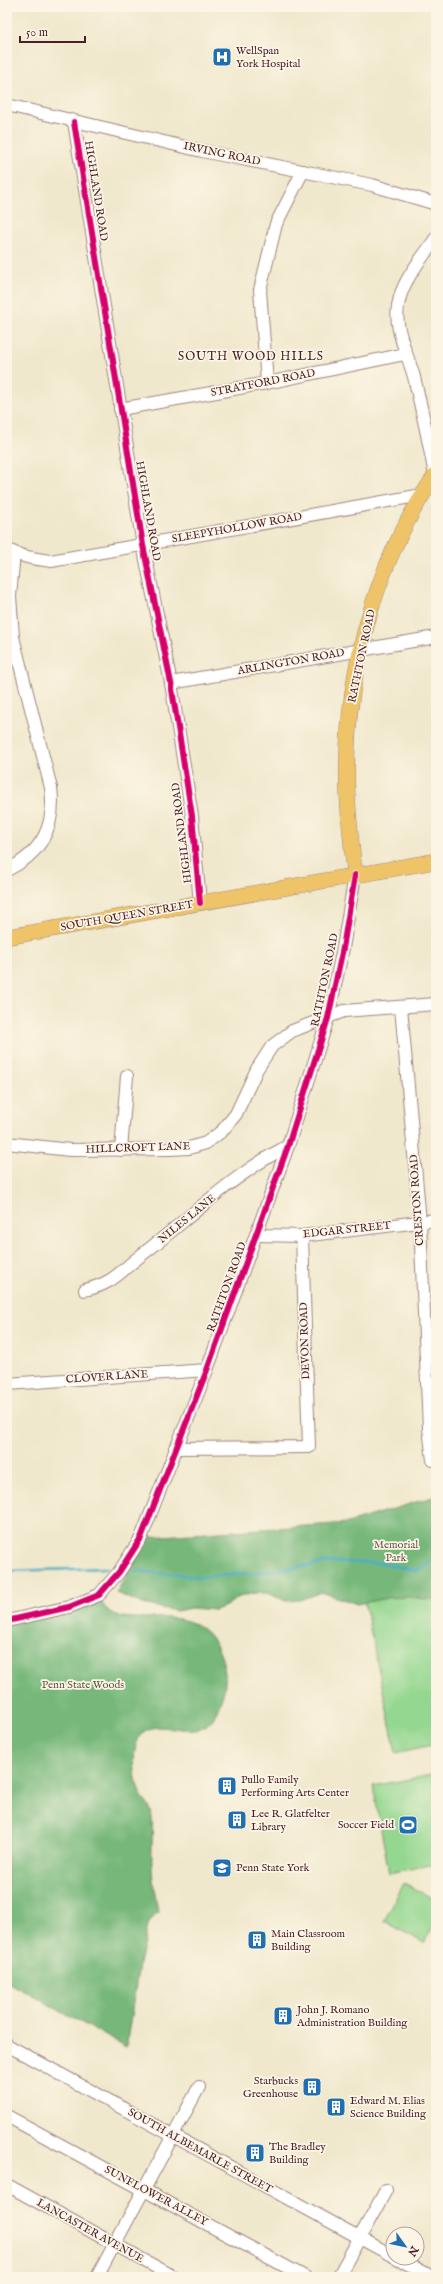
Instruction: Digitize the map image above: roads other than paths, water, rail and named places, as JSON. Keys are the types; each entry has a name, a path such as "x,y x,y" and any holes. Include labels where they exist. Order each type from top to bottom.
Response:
{"main road":[{"name":"RATHTON ROAD","path":"355,875 348,811 347,767 352,700 361,650 373,602 394,548 422,495 436,476"},
{"name":"SOUTH QUEEN STREET","path":"7,937 436,861"}],"street":[{"name":"IRVING ROAD","path":"7,105 74,122 372,185 436,204"},
{"name":"HIGHLAND ROAD","path":"74,122 143,545 171,683 192,816 200,903"},
{"path":"266,383 260,290 276,224 303,171"},
{"path":"436,238 407,280 399,298 397,319 405,354 413,375 436,476"},
{"name":"STRATFORD ROAD","path":"120,409 266,383 405,354"},
{"name":"SLEEPYHOLLOW ROAD","path":"11,551 51,561 422,495"},
{"path":"7,870 32,853 48,830 54,806 51,788 13,637 10,596 11,551"},
{"name":"ARLINGTON ROAD","path":"171,683 436,637"},
{"name":"RATHTON ROAD","path":"7,1621 69,1607 99,1595 119,1572 141,1538 207,1370 288,1146 328,1018 343,948 355,875"},
{"name":"HILLCROFT LANE","path":"7,1143 70,1150 121,1150 189,1148 206,1143 222,1132 236,1114 258,1069 272,1046 292,1031 344,1011 436,1004"},
{"name":"CRESTON ROAD","path":"401,1007 420,1222 429,1428 433,1460"},
{"path":"121,1150 126,1076"},
{"name":"NILES LANE","path":"86,1290 100,1286 115,1279 135,1260 170,1234 246,1170 265,1157 288,1146"},
{"name":"EDGAR STREET","path":"257,1235 302,1236 436,1220"},
{"name":"DEVON ROAD","path":"176,1448 309,1447 302,1236"},
{"name":"CLOVER LANE","path":"7,1384 207,1370"},
{"name":"SOUTH ALBEMARLE STREET","path":"7,2045 385,2252"},
{"path":"97,2277 199,2087"},
{"name":"SUNFLOWER ALLEY","path":"7,2116 305,2277"},
{"name":"LANCASTER AVENUE","path":"7,2186 174,2277"},
{"path":"338,2277 386,2190"},
{"path":"412,2266 432,2277"}],"waterway":[{"path":"135,1571 200,1577 257,1573 331,1562 381,1563 417,1571 436,1558"},
{"path":"7,1571 107,1568"}],"place":[{"name":"WellSpan York Hospital","path":"222,57"},
{"name":"Pullo Family Performing Arts Center","path":"227,1786"},
{"name":"Lee R. Glatfelter Library","path":"237,1820"},
{"name":"Soccer Field","path":"408,1825"},
{"name":"Penn State York","path":"222,1868"},
{"name":"Main Classroom Building","path":"257,1940"},
{"name":"John J. Romano Administration Building","path":"283,2016"},
{"name":"Starbucks Greenhouse","path":"312,2087"},
{"name":"Edward M. Elias Science Building","path":"336,2107"},
{"name":"The Bradley Building","path":"255,2153"}],"district":[{"name":"SOUTH WOOD HILLS","path":"251,356"}],"park label":[{"name":"Memorial Park","path":"396,1551"},
{"name":"Penn State Woods","path":"83,1685"}]}
